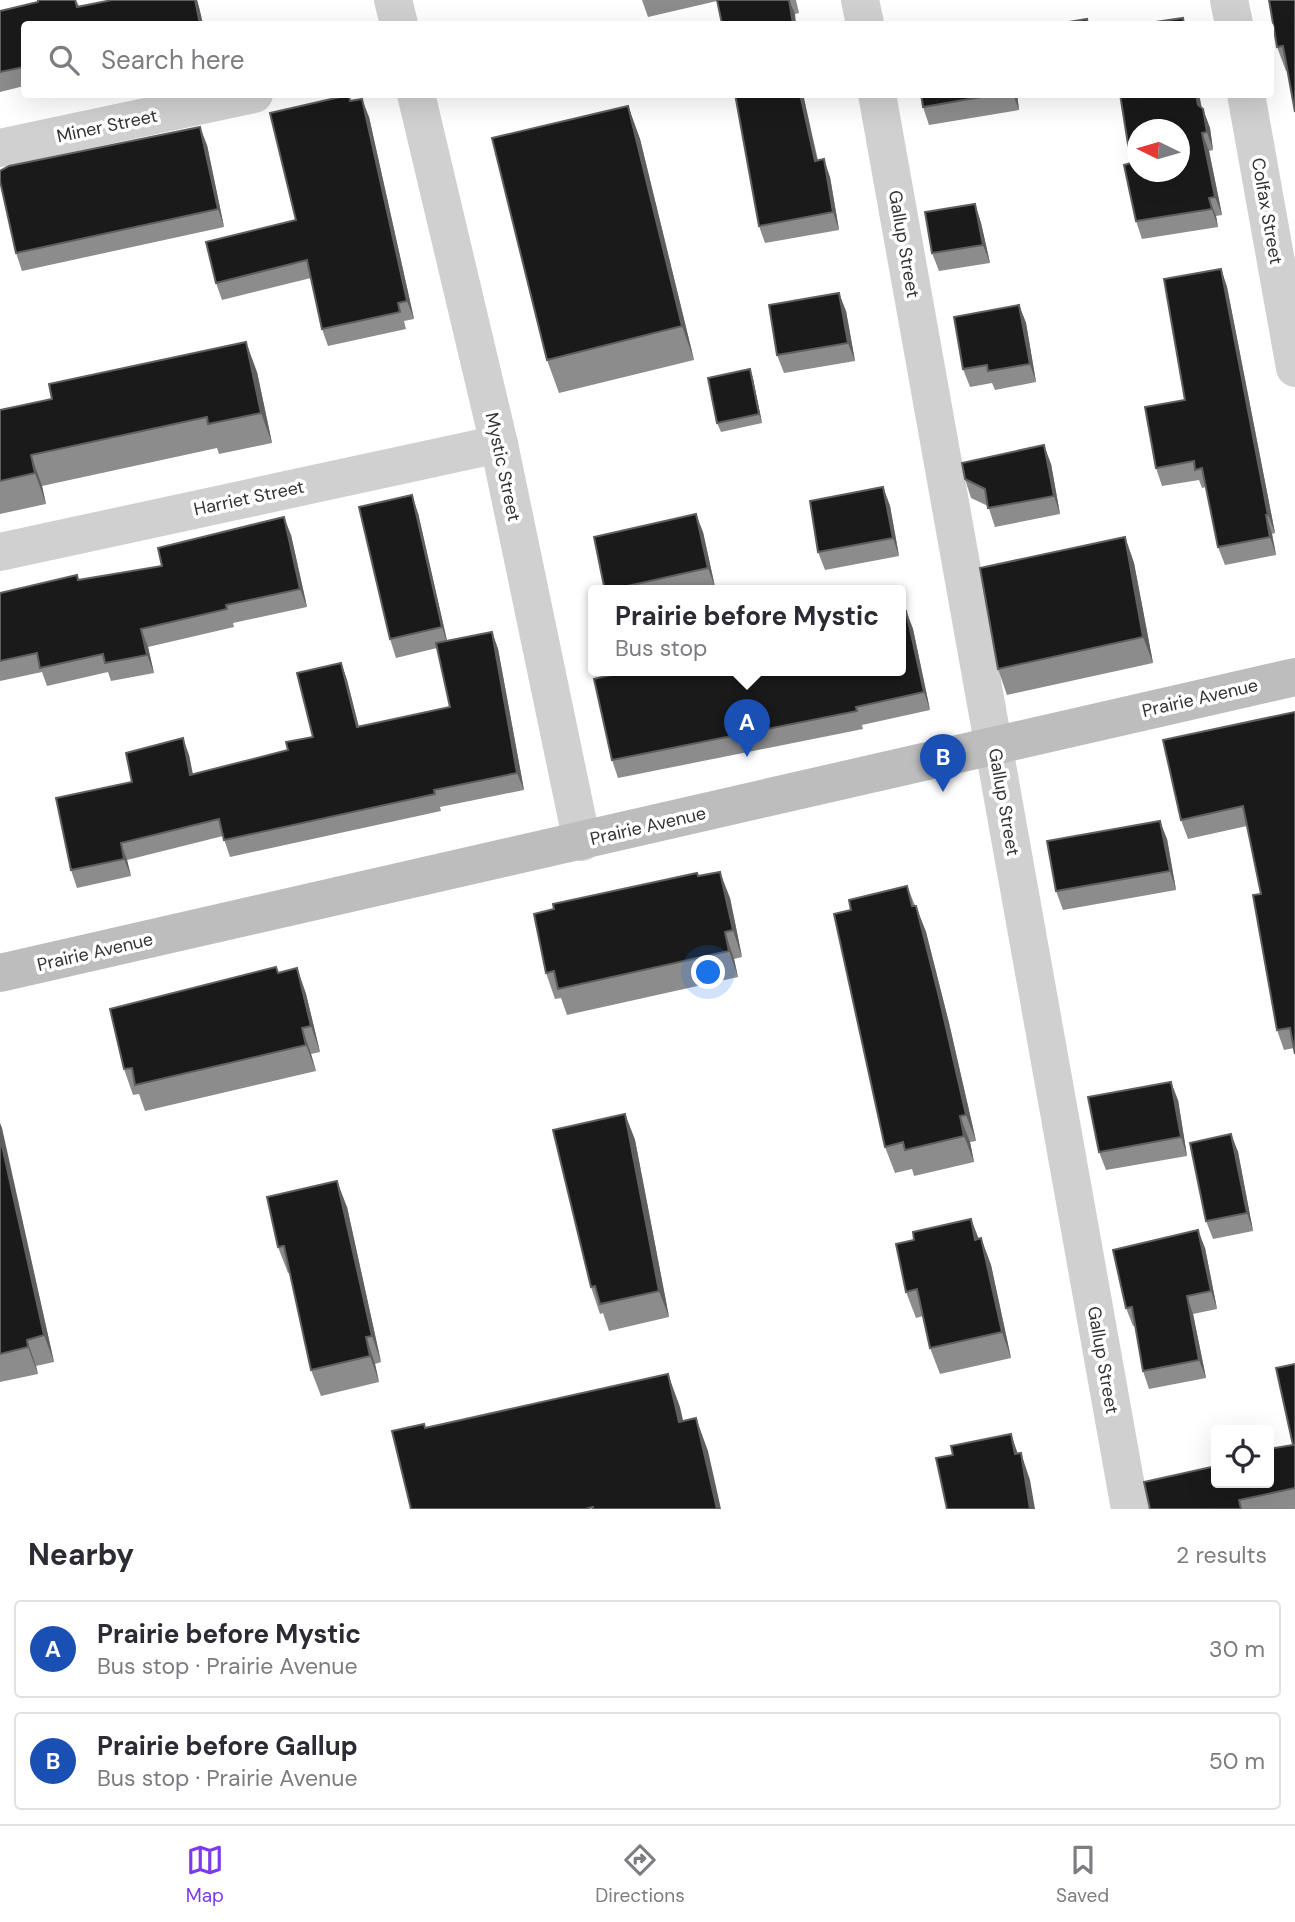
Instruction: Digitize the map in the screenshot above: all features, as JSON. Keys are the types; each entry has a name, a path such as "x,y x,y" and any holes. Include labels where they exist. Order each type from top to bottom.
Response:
{"street":[{"path":"393,0 398,21"},
{"path":"860,0 864,21"},
{"path":"1229,0 1233,21"},
{"name":"Miner Street","path":"0,148 235,98"},
{"name":"Mystic Street","path":"417,98 499,444 582,842"},
{"name":"Gallup Street","path":"878,98 1130,1509"},
{"name":"Colfax Street","path":"1247,98 1295,368"},
{"name":"Harriet Street","path":"0,552 499,444"},
{"name":"Prairie Avenue","path":"0,973 1295,677"}],"building":[{"path":"75,0 77,7 112,0 195,0 199,21 21,21 21,68 0,72 0,11 38,2"},
{"path":"717,0 789,0 792,21 721,21"},
{"path":"1269,0 1295,0 1295,112 1283,46 1277,47"},
{"path":"1183,18 1184,21 1162,21"},
{"path":"336,98 350,98 350,101 362,99 407,301 398,303 400,312 322,329 307,260 216,283 206,242 296,220 270,113"},
{"path":"736,98 801,98 815,161 824,159 833,212 759,226"},
{"path":"922,98 976,98 923,107"},
{"path":"1121,98 1197,98 1198,105 1203,109 1207,132 1202,133 1215,197 1209,198 1212,209 1136,221 1128,182 1190,182 1190,119 1127,119 1127,138"},
{"path":"628,106 682,326 547,360 492,138"},
{"path":"200,127 218,209 16,253 0,171 9,166"},
{"path":"975,204 983,245 932,253 925,212"},
{"path":"1221,269 1270,537 1218,547 1202,468 1195,470 1194,461 1156,468 1145,407 1185,400 1164,279"},
{"path":"839,293 848,343 777,355 769,305"},
{"path":"1019,305 1030,364 988,371 987,365 963,369 954,317"},
{"path":"246,342 261,413 208,424 207,417 31,455 35,473 0,481 0,410 52,399 49,384"},
{"path":"750,369 759,414 717,423 708,378"},
{"path":"1044,445 1054,496 988,508 985,489 965,479 962,463"},
{"path":"883,487 893,538 818,552 810,501"},
{"path":"412,495 442,627 390,639 359,507"},
{"path":"696,514 708,568 632,585 604,585 594,537"},
{"path":"284,517 300,589 226,605 227,609 141,629 147,655 105,663 103,654 40,668 37,653 0,661 0,593 77,575 78,580 162,566 158,548"},
{"path":"1125,537 1143,637 998,669 980,568"},
{"path":"906,611 924,692 856,707 857,711 612,760 594,679 607,676 906,676"},
{"path":"492,632 517,773 434,790 435,794 224,840 219,819 121,843 124,859 71,870 56,798 132,782 126,753 183,738 190,775 288,750 286,742 313,737 297,673 341,663 357,727 450,707 436,643"},
{"path":"1295,712 1295,1054 1290,1028 1277,1030 1253,895 1261,894 1243,806 1181,820 1163,740"},
{"path":"1160,821 1170,871 1056,891 1047,841"},
{"path":"720,872 733,930 725,932 729,951 558,989 554,971 546,973 534,914 554,909 553,904 697,873 698,876"},
{"path":"907,886 912,906 916,906 966,1115 960,1116 964,1136 905,1150 903,1142 885,1147 834,914 851,910 849,900"},
{"path":"276,967 278,973 297,968 311,1026 302,1028 306,1045 135,1085 132,1068 124,1069 110,1009"},
{"path":"1171,1082 1181,1137 1099,1152 1088,1097"},
{"path":"625,1114 659,1291 600,1304 595,1286 591,1287 553,1130"},
{"path":"1231,1134 1247,1213 1206,1221 1190,1143"},
{"path":"0,1137 44,1335 27,1340 28,1347 0,1354"},
{"path":"337,1181 372,1336 366,1337 370,1356 311,1370 284,1246 278,1247 267,1197"},
{"path":"971,1219 975,1240 981,1238 1002,1332 930,1348 917,1289 906,1292 896,1244 914,1240 913,1232"},
{"path":"1198,1230 1211,1291 1187,1296 1199,1360 1143,1371 1132,1307 1126,1308 1113,1250"},
{"path":"1295,1364 1295,1488 1239,1500 1241,1509 1150,1509 1144,1482 1211,1467 1211,1488 1274,1488 1274,1448 1293,1445 1276,1368"},
{"path":"668,1374 679,1422 696,1418 717,1509 411,1509 392,1431 424,1424 425,1428"},
{"path":"1011,1434 1015,1454 1021,1453 1030,1509 947,1509 936,1458 953,1455 951,1446"}],"place":[{"name":"Prairie before Mystic","path":"747,757"},
{"name":"Prairie before Gallup","path":"943,792"}]}
